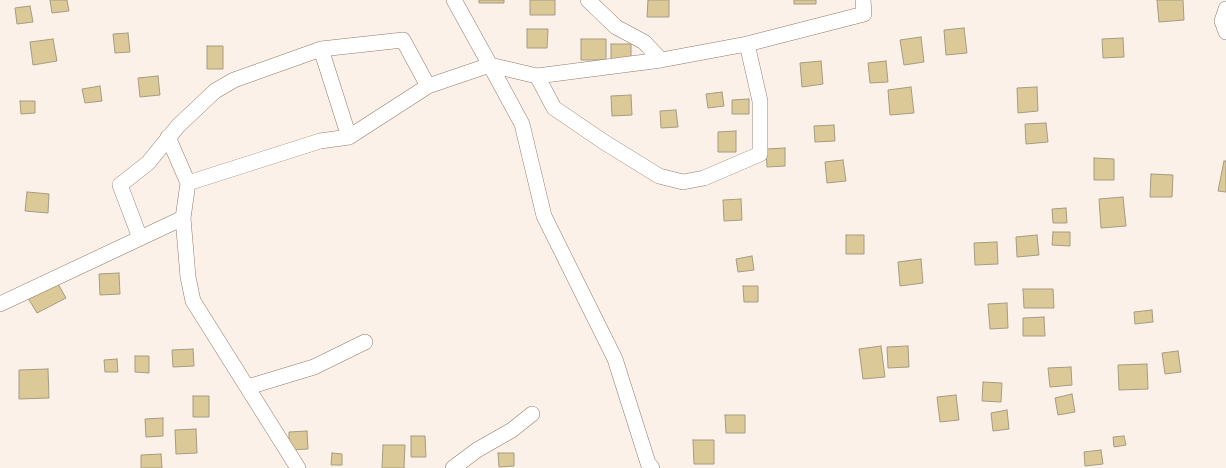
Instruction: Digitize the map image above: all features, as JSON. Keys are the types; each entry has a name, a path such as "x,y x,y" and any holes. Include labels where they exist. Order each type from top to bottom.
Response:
{"street":[{"path":"454,0 522,124 544,216 615,359 648,463 652,468"},
{"path":"588,0 616,27 644,42 661,60"},
{"path":"188,183 320,141 350,138 428,86 490,65 537,76 661,60 747,44 864,14 863,0"},
{"path":"1226,9 1222,21 1226,32"},
{"path":"140,238 120,185 148,164 178,126 216,91 234,80 321,49 404,40 428,86"},
{"path":"537,76 554,108 604,142 660,176 683,182 704,178 760,154 760,101 747,44"},
{"path":"321,49 350,138"},
{"path":"168,137 188,183 183,218 188,277 193,301 298,468"},
{"path":"0,304 183,218"},
{"path":"248,387 314,368 365,342"},
{"path":"453,468 477,450 512,430 532,414"}],"building":[{"path":"50,0 67,0 69,11 52,13"},
{"path":"479,0 504,0 504,3 479,3"},
{"path":"530,0 555,0 555,15 530,15"},
{"path":"648,0 669,0 669,17 647,17"},
{"path":"794,0 816,0 816,4 794,4"},
{"path":"1157,0 1183,0 1184,20 1159,22"},
{"path":"30,6 33,22 17,24 15,8"},
{"path":"964,28 967,53 946,55 944,30"},
{"path":"527,29 548,29 547,48 527,48"},
{"path":"128,33 130,52 115,53 113,34"},
{"path":"921,37 924,62 904,65 900,40"},
{"path":"1123,38 1124,57 1103,58 1102,39"},
{"path":"53,39 57,61 33,65 30,42"},
{"path":"581,39 606,39 606,60 581,60"},
{"path":"611,44 631,44 631,61 611,61"},
{"path":"207,46 223,46 223,69 207,69"},
{"path":"821,61 823,84 802,87 800,63"},
{"path":"886,61 888,82 870,83 868,63"},
{"path":"158,76 160,95 140,97 138,78"},
{"path":"100,86 102,101 85,103 82,89"},
{"path":"911,87 914,113 890,115 888,90"},
{"path":"1037,87 1038,111 1018,113 1017,88"},
{"path":"722,92 724,106 708,108 706,94"},
{"path":"631,95 632,115 612,116 611,96"},
{"path":"749,99 749,114 732,114 732,100"},
{"path":"20,101 35,101 35,113 21,114"},
{"path":"676,110 678,127 661,128 660,111"},
{"path":"1046,123 1048,142 1026,144 1025,124"},
{"path":"834,125 835,141 815,142 814,126"},
{"path":"736,131 736,152 718,152 718,132"},
{"path":"785,148 785,166 767,167 766,149"},
{"path":"1094,158 1114,159 1114,180 1094,180"},
{"path":"843,160 846,181 827,183 825,162"},
{"path":"1224,161 1226,161 1226,192 1218,191"},
{"path":"1151,174 1173,175 1172,197 1150,197"},
{"path":"27,192 49,194 48,213 25,211"},
{"path":"1123,197 1126,226 1101,228 1099,199"},
{"path":"741,199 742,220 724,221 723,200"},
{"path":"1066,208 1067,223 1053,223 1052,209"},
{"path":"1053,232 1070,232 1070,246 1052,245"},
{"path":"846,235 864,235 864,254 846,254"},
{"path":"1037,235 1039,255 1017,257 1016,237"},
{"path":"997,242 998,264 975,265 974,243"},
{"path":"752,256 754,270 738,272 736,259"},
{"path":"921,259 923,283 900,286 898,262"},
{"path":"119,273 120,294 100,295 99,274"},
{"path":"57,282 66,298 37,313 28,298"},
{"path":"743,286 758,286 758,302 744,302"},
{"path":"1023,289 1053,289 1054,308 1024,308"},
{"path":"1007,303 1008,328 990,329 988,304"},
{"path":"1152,310 1153,322 1135,324 1134,312"},
{"path":"1044,317 1045,336 1023,336 1023,318"},
{"path":"881,346 885,377 863,379 859,349"},
{"path":"908,346 909,367 888,368 887,347"},
{"path":"193,349 194,366 173,367 172,350"},
{"path":"1178,351 1181,372 1165,374 1162,353"},
{"path":"135,356 149,356 149,373 135,372"},
{"path":"117,359 118,372 105,372 104,360"},
{"path":"1147,364 1148,389 1119,390 1118,365"},
{"path":"1071,367 1072,385 1050,387 1048,368"},
{"path":"48,369 49,398 19,399 19,370"},
{"path":"983,382 1002,383 1001,402 982,401"},
{"path":"1072,394 1075,412 1058,415 1055,398"},
{"path":"956,395 959,420 940,422 937,397"},
{"path":"193,396 209,396 209,417 193,417"},
{"path":"1007,410 1009,429 993,431 991,413"},
{"path":"725,415 745,415 745,433 726,433"},
{"path":"163,418 163,436 146,437 145,419"},
{"path":"196,429 197,453 176,454 175,430"},
{"path":"307,431 308,449 289,450 289,432"},
{"path":"411,436 425,436 426,457 411,457"},
{"path":"1124,436 1126,445 1114,447 1113,437"},
{"path":"693,440 714,440 714,464 694,464"},
{"path":"383,445 405,445 404,468 382,468"},
{"path":"1101,450 1103,464 1085,466 1084,452"},
{"path":"332,453 342,454 342,465 331,465"},
{"path":"498,453 514,453 514,466 499,467"},
{"path":"161,454 162,468 141,468 141,455"}]}
